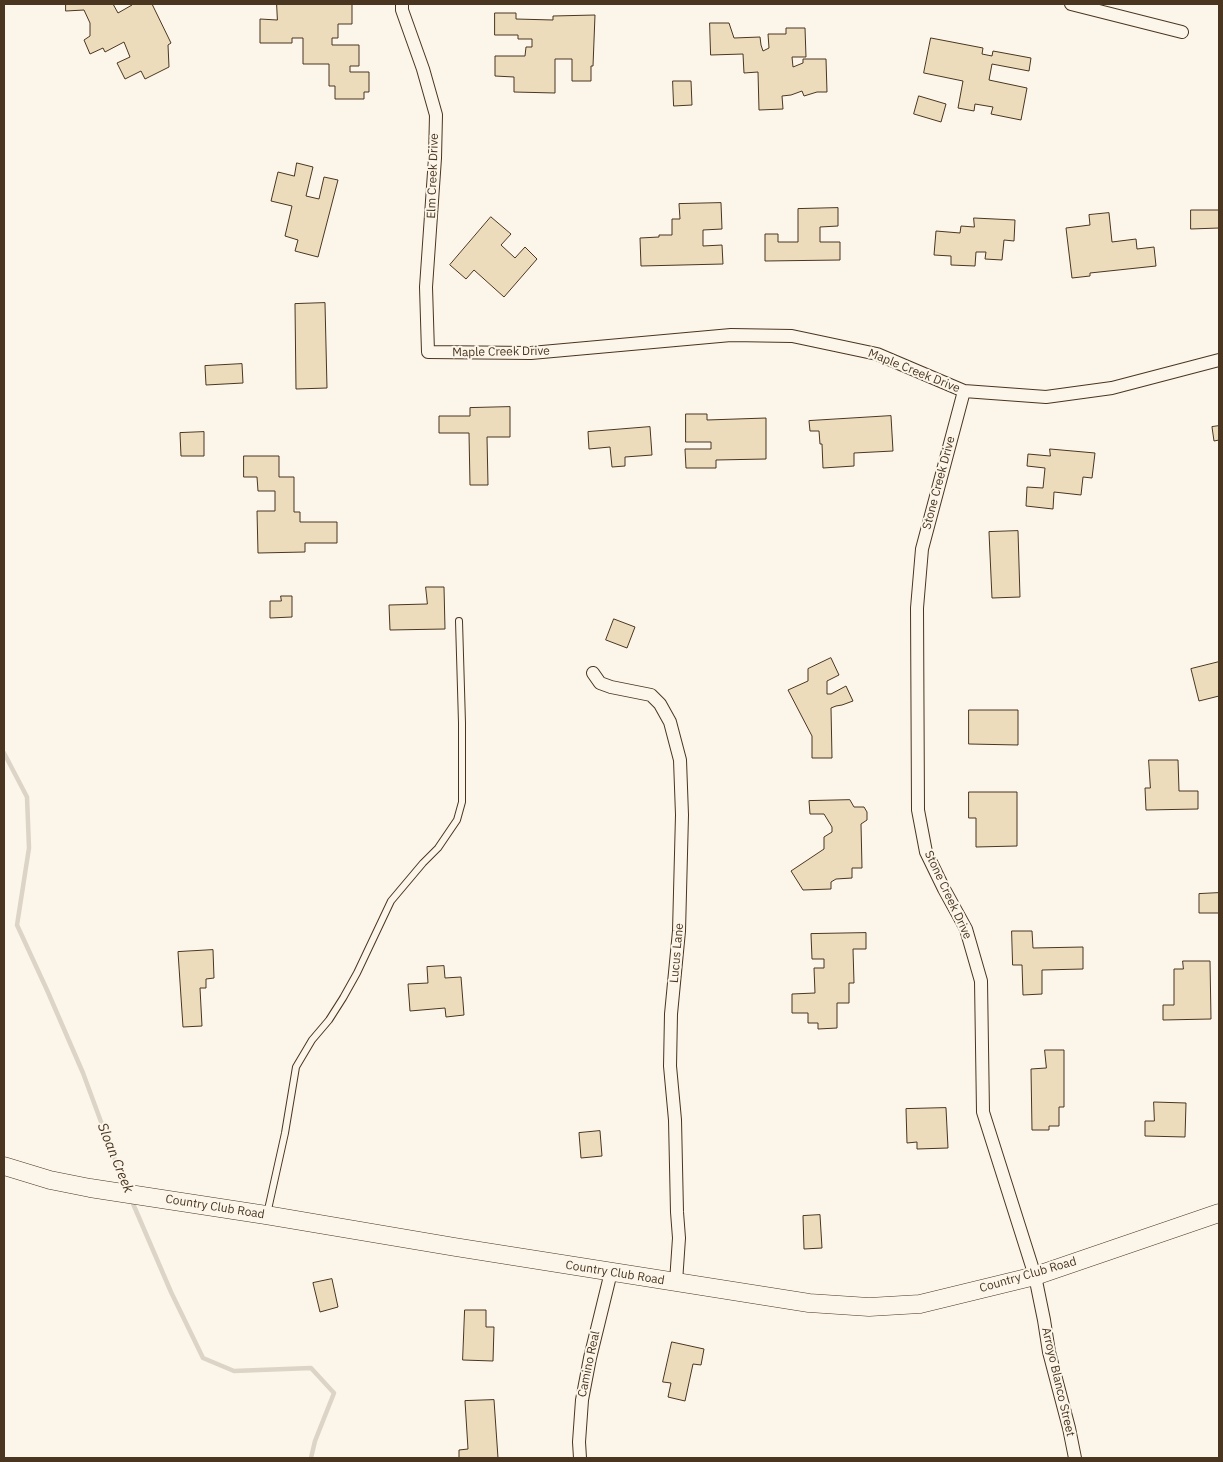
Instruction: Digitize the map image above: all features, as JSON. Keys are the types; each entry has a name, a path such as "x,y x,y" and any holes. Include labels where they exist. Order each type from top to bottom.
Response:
{"main road":[{"name":"Country Club Road","path":"4,1166 50,1180 90,1188 808,1303 870,1307 920,1304 1035,1276 1219,1213"}],"street":[{"name":"Elm Creek Drive","path":"402,4 402,10 423,69 436,115 435,167 426,287 428,352"},
{"path":"1071,4 1182,32"},
{"name":"Maple Creek Drive","path":"428,352 531,353 731,336 792,336 877,354 964,391 1046,396 1112,388 1219,360"},
{"name":"Stone Creek Drive","path":"964,391 922,549 917,608 918,810 926,852 966,929 981,981 984,1112 1035,1276"},
{"name":"Lucus Lane","path":"593,673 600,683 611,688 650,695 660,704 670,722 680,760 682,815 679,931 671,1014 670,1066 675,1120 679,1238 676,1282"},
{"name":"Camino Real","path":"580,1458 579,1442 582,1400 611,1272"},
{"name":"Arroyo Blanco Street","path":"1035,1276 1049,1352 1075,1458"}],"lane":[{"path":"266,1216 285,1133 296,1067 312,1040 329,1020 357,974 391,901 412,875 438,848 457,820 462,802 459,621"}],"building":[{"path":"66,4 113,4 118,13 132,4 152,4 171,43 168,45 169,67 145,79 141,71 125,79 117,63 130,57 124,42 105,52 103,48 90,54 84,40 90,36 90,23 84,10 66,11"},
{"path":"277,4 352,4 352,24 338,24 338,38 332,38 332,45 359,45 359,66 350,66 350,72 369,72 369,92 364,92 364,99 335,99 335,86 329,86 329,64 303,64 303,38 292,38 292,43 260,43 260,19 277,20"},
{"path":"495,13 516,13 516,19 553,20 553,16 595,15 591,81 572,81 572,59 555,59 555,93 514,92 514,77 495,76 495,56 525,56 526,47 532,47 532,39 518,39 518,35 495,35"},
{"path":"710,23 729,23 734,38 760,37 763,51 769,48 768,34 786,34 786,28 805,28 806,57 792,57 793,67 803,63 803,59 826,59 827,92 817,92 804,96 802,91 782,96 783,109 759,110 758,72 744,73 743,54 711,55"},
{"path":"931,38 983,48 982,54 992,56 993,51 1031,58 1029,71 992,64 989,80 1027,88 1021,120 991,114 993,107 975,104 974,111 958,108 963,81 924,73"},
{"path":"673,81 691,81 692,105 674,106"},
{"path":"919,96 946,104 941,122 914,114"},
{"path":"297,163 313,167 306,196 319,199 324,177 338,180 318,257 295,251 298,240 285,236 292,206 271,201 278,172 294,176"},
{"path":"721,203 722,229 703,230 703,246 722,245 723,264 641,266 640,238 672,235 672,219 680,219 679,204"},
{"path":"838,208 838,226 820,227 820,242 840,242 840,260 765,261 765,234 778,234 778,242 798,242 798,209"},
{"path":"1191,210 1219,210 1219,228 1191,229"},
{"path":"1109,213 1112,242 1136,239 1137,249 1154,247 1156,266 1090,273 1090,276 1072,278 1066,228 1090,225 1089,215"},
{"path":"491,217 511,234 501,245 515,258 525,247 537,259 504,297 474,270 466,279 450,265"},
{"path":"974,218 1015,220 1014,241 1004,240 1002,260 985,259 986,252 976,252 975,266 951,265 951,256 934,255 936,231 960,233 961,226 974,227"},
{"path":"325,303 327,388 296,389 295,304"},
{"path":"242,364 243,383 206,385 205,366"},
{"path":"510,407 510,437 487,437 488,485 470,485 469,433 439,433 439,416 470,416 470,408"},
{"path":"686,414 707,414 707,420 766,418 766,459 716,460 716,468 686,468 685,449 711,449 711,442 686,442"},
{"path":"891,416 893,451 854,453 854,466 823,468 822,444 820,444 819,431 810,431 809,421"},
{"path":"1219,426 1219,440 1214,441 1212,427"},
{"path":"650,427 652,455 625,457 625,466 612,467 610,447 589,449 588,432"},
{"path":"204,432 204,456 181,456 180,433"},
{"path":"1050,449 1095,453 1092,478 1083,477 1081,495 1054,492 1053,509 1026,506 1027,487 1043,488 1045,468 1027,466 1028,454 1050,456"},
{"path":"244,456 279,456 279,477 294,477 294,512 300,512 300,522 337,522 337,543 305,543 305,552 258,553 257,511 275,511 275,491 258,491 257,477 244,477"},
{"path":"1018,531 1020,597 992,598 989,532"},
{"path":"426,587 444,587 445,629 390,630 389,605 427,604"},
{"path":"281,596 292,596 292,617 270,618 270,601 281,601"},
{"path":"614,619 635,627 627,648 606,640"},
{"path":"831,658 839,675 827,681 827,694 831,694 846,686 853,701 831,708 832,758 812,758 812,736 788,690 808,681 808,669"},
{"path":"1219,662 1219,696 1199,701 1191,669"},
{"path":"969,710 1018,710 1018,745 969,744"},
{"path":"1149,760 1178,760 1179,791 1198,791 1198,809 1146,810 1145,788 1150,788"},
{"path":"969,792 1017,792 1017,846 976,847 976,818 969,818"},
{"path":"850,800 854,807 864,807 867,812 867,820 861,824 862,868 852,868 852,878 836,879 831,882 831,889 803,890 791,871 824,849 824,837 832,832 832,827 824,814 810,814 809,801"},
{"path":"1219,893 1219,913 1199,913 1199,894"},
{"path":"1012,931 1032,931 1033,948 1083,947 1083,969 1042,970 1042,994 1023,995 1022,965 1013,965"},
{"path":"866,933 866,949 853,949 854,983 849,983 849,1003 837,1003 837,1028 818,1029 818,1023 808,1023 808,1013 792,1013 792,994 815,993 814,968 824,968 824,959 812,959 811,934"},
{"path":"213,950 214,978 206,979 206,988 200,988 202,1026 183,1027 178,952"},
{"path":"1183,961 1210,961 1211,1019 1163,1020 1163,1005 1174,1005 1174,969 1183,969"},
{"path":"444,966 445,978 461,977 464,1015 446,1017 445,1008 410,1011 408,984 428,983 427,967"},
{"path":"1045,1050 1064,1050 1064,1107 1059,1107 1059,1126 1049,1126 1049,1130 1032,1130 1031,1069 1046,1068"},
{"path":"1154,1102 1186,1103 1185,1137 1145,1136 1145,1121 1154,1121"},
{"path":"946,1108 948,1148 917,1149 917,1142 907,1143 906,1109"},
{"path":"600,1131 602,1156 581,1158 579,1133"},
{"path":"820,1215 822,1248 804,1249 803,1216"},
{"path":"332,1279 338,1307 320,1312 313,1283"},
{"path":"465,1310 486,1310 486,1327 494,1327 493,1361 463,1360"},
{"path":"672,1342 704,1349 701,1365 693,1364 685,1401 668,1397 671,1383 663,1382"},
{"path":"494,1400 498,1458 459,1458 459,1450 468,1449 465,1401"}],"waterway":[{"name":"Sloan Creek","path":"4,753 27,797 29,848 17,925 83,1073 127,1190"},
{"name":"Sloan Creek","path":"131,1199 171,1292 203,1358 234,1371 311,1368 334,1393 315,1441 311,1458"}]}
